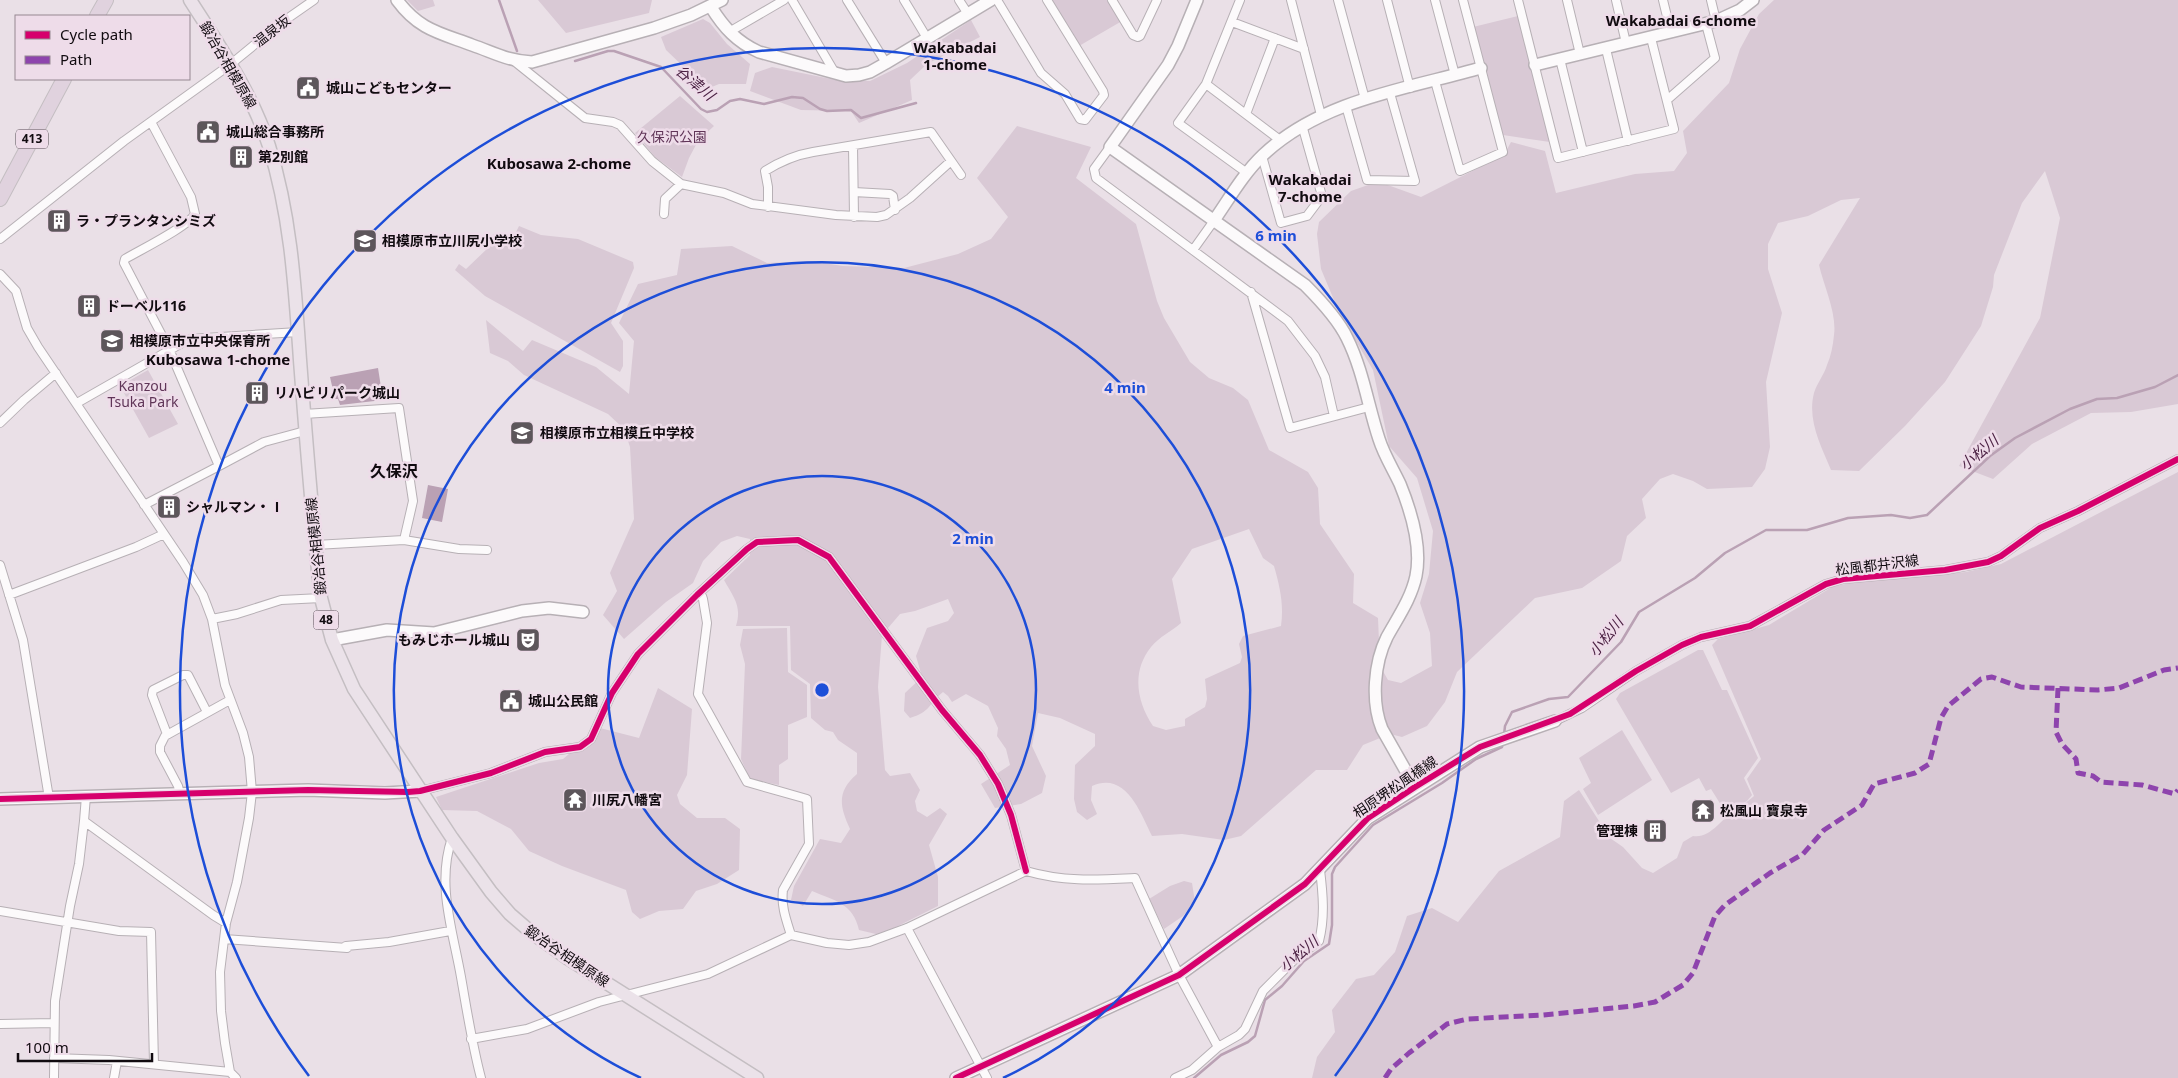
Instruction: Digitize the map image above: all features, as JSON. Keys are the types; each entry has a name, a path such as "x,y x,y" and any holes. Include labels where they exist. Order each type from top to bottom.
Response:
{"highway":[{"path":"98,15 106,0"},
{"name":"413","path":"0,199 63,80"}],"main road":[{"name":"鍛冶谷相模原線","path":"190,0 231,64 256,113 269,146 279,182 291,245 321,598 332,640 354,689 452,838 491,892 520,924 567,958 757,1078"}],"street":[{"name":"温泉坂","path":"0,239 150,122 231,64 314,0"},
{"path":"397,0 417,22 434,32 514,61 585,118 613,122 620,126 652,161 681,184 724,193 752,204 768,207 882,217 894,210 951,161"},
{"path":"514,61 532,62 548,59 654,28 711,7 722,0"},
{"path":"729,32 784,0"},
{"path":"792,0 835,73"},
{"path":"847,0 886,63"},
{"path":"904,0 927,38"},
{"path":"959,0 968,14"},
{"path":"711,7 729,32 743,44 759,52 846,76 870,72 991,0"},
{"path":"998,0 1041,73 1065,94 1080,118 1085,120 1104,95 1103,91 1047,0"},
{"path":"1112,0 1133,35 1138,37 1158,0"},
{"path":"1197,0 1168,65 1094,169 1096,178 1288,321 1314,356 1325,378 1334,416"},
{"path":"1240,0 1206,84 1178,123 1247,173"},
{"path":"1291,0 1321,115"},
{"path":"1338,0 1366,99"},
{"path":"1386,0 1410,88"},
{"path":"1434,0 1455,75"},
{"path":"1435,81 1460,171 1503,152 1463,0"},
{"path":"1518,0 1558,158 1674,129 1651,38"},
{"path":"1567,0 1580,54"},
{"path":"1616,0 1626,43"},
{"path":"1663,0 1671,33"},
{"path":"1667,100 1715,58 1711,23 1711,0"},
{"path":"1535,65 1711,23 1740,10 1754,0"},
{"path":"1232,22 1304,49"},
{"path":"1246,114 1276,38"},
{"path":"1606,48 1628,141"},
{"path":"1560,59 1583,152"},
{"path":"1193,250 1247,173 1280,140 1302,125 1321,115 1366,99 1481,68"},
{"path":"1206,84 1280,140"},
{"path":"1346,106 1367,180 1415,181 1390,93"},
{"path":"150,122 191,197 196,214 183,225 126,259 124,263 169,349 219,466"},
{"path":"1262,156 1281,223 1307,216 1322,196 1302,125"},
{"path":"768,207 768,187 765,171 797,155 931,132 961,175"},
{"path":"854,146 854,216"},
{"path":"1110,147 1213,222 1305,285 1316,296 1346,337 1356,359 1380,441 1400,484 1416,540 1416,575 1405,607 1387,638 1381,655 1376,699 1378,720 1382,729 1415,786"},
{"path":"664,214 665,199 681,184"},
{"path":"854,192 890,194 893,196 894,210"},
{"path":"0,274 16,291 29,332 183,562 203,595 212,619 230,700 245,740 249,757 252,792 238,882 226,923 220,972 221,1011 230,1072 236,1078"},
{"path":"1251,292 1290,428 1369,407"},
{"path":"78,403 189,339 298,332"},
{"path":"0,423 56,373"},
{"path":"304,414 399,408 413,501 404,540"},
{"path":"144,505 264,442 306,431"},
{"name":"松風都井沢線","path":"1555,721 1582,708 1636,670 1682,645 1701,637 1750,626 1826,584 1843,579 1945,570 1988,562 2001,556 2040,528 2078,511 2178,459"},
{"path":"9,595 136,547 164,534"},
{"path":"315,545 404,540 459,549 487,550"},
{"path":"0,799 308,790 385,793 420,791 491,773 545,752 580,747 591,739 612,694 638,654 697,595 757,542 798,540 829,557 942,710 980,755 998,784 1011,815 1026,871"},
{"path":"0,565 23,640 49,798"},
{"path":"697,595 702,596 707,623 698,688 703,702 747,782 807,799 809,844 783,890 782,896 784,912 791,935"},
{"path":"212,619 237,614 281,600 321,598"},
{"path":"332,640 387,630 434,633 457,629 522,610 549,608 583,612"},
{"path":"167,734 152,695 152,690 183,675 188,675 207,712"},
{"path":"180,794 178,786 160,752 160,746 167,734 230,700"},
{"name":"相原堺松風橋線","path":"956,1078 1179,976 1305,884 1368,818 1415,786 1469,753 1498,740 1555,721"},
{"path":"54,1078 54,1023 58,972 80,864 86,796"},
{"path":"84,821 226,923"},
{"path":"452,838 447,857 445,887 450,930 461,975 471,1039 480,1078"},
{"path":"1175,1078 1192,1070 1218,1047 1239,1035 1245,1029 1263,991 1295,959 1319,941 1322,922 1320,870"},
{"path":"471,1039 527,1029 587,1006 708,974 791,935 827,944 849,945 870,942 907,928 967,900 998,882 1026,871 1050,878 1079,881 1135,878 1179,976 1218,1047"},
{"path":"0,911 119,930 151,932 154,1064"},
{"path":"907,928 988,1078"},
{"path":"224,939 347,947 389,942 450,930"},
{"path":"0,1024 54,1023"},
{"path":"54,1058 117,1061 230,1072"},
{"path":"114,1078 117,1061"}],"green space":[{"path":"407,0 433,0 435,6 418,11"},
{"path":"538,0 652,0 649,13 566,33"},
{"path":"1052,0 1109,0 1122,21 1079,46"},
{"path":"1774,0 2178,0 2178,404 2131,412 2091,413 2032,444 1993,479 1959,466 2040,318 2060,218 2045,171 2022,203 1994,275 1993,287 1981,326 1945,382 1905,426 1859,471 1831,470 1816,433 1812,413 1814,393 1830,358 1834,327 1832,309 1819,265 1860,198 1841,200 1808,216 1778,223 1768,244 1768,269 1782,313 1766,382 1770,447 1765,469 1752,487 1707,489 1693,481 1673,474 1660,479 1642,499 1646,518 1627,536 1621,561 1582,588 1535,598 1457,672 1445,702 1427,726 1402,737 1390,734 1363,745 1347,770 1316,770 1241,836 1224,840 1182,834 1152,836 1130,796 1114,784 1104,783 1092,786 1091,800 1097,814 1087,820 1077,812 1074,799 1075,765 1095,746 1095,734 1060,718 1038,713 1032,746 1046,776 1042,793 1021,804 995,808 981,784 1010,765 1006,749 997,736 998,728 988,706 966,694 952,702 943,692 925,711 917,716 910,718 904,711 905,693 922,677 916,656 927,628 948,621 954,613 948,599 915,611 900,614 882,635 878,687 885,770 890,776 910,773 920,790 915,801 917,811 927,817 940,808 947,814 929,845 938,877 938,906 880,935 859,930 848,908 812,891 803,906 791,900 794,886 820,839 841,843 850,829 842,807 842,800 846,787 857,774 857,753 838,740 833,732 825,730 811,718 810,684 791,670 790,626 736,626 738,619 737,607 734,597 724,580 750,555 750,539 737,536 721,542 703,561 693,583 666,602 624,639 603,615 617,591 610,573 634,519 630,447 624,429 608,414 524,375 508,361 490,353 486,320 523,351 532,340 596,367 629,394 634,341 619,323 638,284 677,275 681,249 732,246 767,263 810,261 843,266 904,268 958,254 991,239 1008,217 977,178 1017,126 1091,147 1076,178 1136,224 1157,301 1164,318 1190,362 1209,378 1233,388 1248,400 1269,450 1308,472 1318,488 1320,524 1354,574 1353,603 1378,618 1380,666 1388,680 1401,683 1432,666 1430,633 1420,603 1429,574 1433,531 1417,478 1389,446 1373,370 1339,312 1321,269 1317,234 1319,222 1351,191 1368,185 1385,184 1421,197 1504,155 1511,142 1545,151 1556,193 1635,174 1674,171 1687,153 1683,131 1729,83 1740,49 1759,14","holes":["1249,529 1263,558 1274,566 1282,603 1281,626 1243,636 1239,644 1242,657 1240,663 1205,679 1207,699 1205,707 1185,719 1185,726 1166,730 1153,726 1140,697 1139,677 1141,667 1151,647 1181,623 1172,579 1192,549"]},
{"path":"1518,16 1550,142 1503,135 1473,27"},
{"path":"703,19 710,23 727,44 750,64 746,84 719,84 707,89 666,50 661,37"},
{"path":"971,20 980,37 927,64 910,80 912,100 859,123 851,111 801,110 750,91 755,73 772,67 836,80 870,81 907,63"},
{"name":"久保沢公園","path":"680,96 714,126 698,141 682,177 655,157 635,133"},
{"path":"519,226 541,235 578,239 633,262 634,268 611,323 623,341 623,366 620,372 485,296 455,270 459,264 466,269 490,246 493,234 515,234"},
{"name":"Kanzou Tsuka Park","path":"148,370 178,424 149,438 120,386"},
{"path":"2178,472 2178,1078 1312,1078 1317,1057 1335,1032 1332,1010 1356,979 1374,975 1395,952 1407,916 1432,908 1458,922 1499,871 1560,837 1564,801 1579,790 1610,838 1623,847 1642,868 1653,873 1677,858 1683,842 1693,836 1699,836 1711,831 1735,809 1754,796 1747,779 1761,759 1712,645 1718,639 1769,625 1832,587 1858,581 1966,572 2001,564"},
{"path":"787,628 788,672 807,685 807,717 788,725 788,759 779,765 779,785 750,779 741,759 745,664 740,645 743,629"},
{"path":"1698,650 1703,650 1722,690 1727,690 1758,758 1744,778 1752,795 1747,801 1726,813 1711,789 1706,791 1699,778 1671,793 1616,699 1620,693"},
{"path":"658,688 692,709 687,775 677,795 680,804 697,818 725,818 740,829 739,870 717,884 696,891 683,909 659,911 640,919 632,912 626,890 562,866 529,851 511,829 477,811 442,810 436,797 539,763 563,759 600,728 639,738"},
{"path":"1622,730 1652,780 1598,815 1583,789 1591,783 1579,758"},
{"path":"1184,881 1192,883 1195,902 1183,916 1164,929 1149,899 1170,886"}],"shaded area":[{"path":"378,368 383,400 340,405 338,399 335,399 330,377"},
{"path":"428,485 448,489 442,522 422,518"}],"waterway":[{"name":"谷津川","path":"499,0 517,51"},
{"name":"谷津川","path":"575,61 614,51 661,67 701,109 707,112 717,110 730,101 740,99 764,104 792,97 803,98 820,109 827,111 851,110 861,118 916,103"},
{"name":"小松川","path":"1504,735 1505,726 1512,712 1549,699 1568,697 1621,642 1639,612 1695,578 1725,553 1766,530 1807,530 1848,518 1891,515 1910,518 1927,515 1990,456 2015,438 2070,409 2097,399 2117,398 2155,387 2178,375"},
{"name":"小松川","path":"1194,1078 1221,1055 1248,1042 1255,1036 1265,1000 1282,986 1304,961 1329,944 1332,925 1332,874 1335,867 1373,825 1442,783 1476,759 1502,747 1503,743"}],"marked path":[{"path":"1385,1078 1391,1069 1409,1053 1447,1024 1467,1019 1543,1015 1634,1006 1655,1002 1683,985 1693,973 1715,916 1725,905 1770,873 1803,854 1824,830 1862,805 1874,784 1915,773 1929,764 1941,718 1948,706 1981,679 1992,677 2021,687 2098,690 2119,688 2164,670 2178,668"},
{"path":"2058,688 2056,732 2062,744 2076,759 2078,773 2093,776 2101,782 2142,785 2175,794 2178,790"}],"cycle path":[{"path":"956,1078 1179,975 1305,884 1368,818 1480,747 1570,714 1636,671 1682,645 1701,637 1750,626 1826,584 1843,579 1945,570 1988,562 2001,556 2040,528 2078,511 2178,459"},
{"path":"0,799 308,790 420,791 491,773 545,752 580,747 591,739 612,693 638,654 697,595 757,542 798,540 829,557 942,710 980,755 998,784 1011,815 1026,871"}],"place":[{"name":"城山こどもセンター","path":"308,88"},
{"name":"城山総合事務所","path":"208,132"},
{"name":"第2別館","path":"241,157"},
{"name":"ラ・プランタンシミズ","path":"59,221"},
{"name":"相模原市立川尻小学校","path":"365,241"},
{"name":"ドーベル116","path":"89,306"},
{"name":"相模原市立中央保育所","path":"112,341"},
{"name":"リハビリパーク城山","path":"257,393"},
{"name":"相模原市立相模丘中学校","path":"522,433"},
{"name":"シャルマン・Ⅰ","path":"169,507"},
{"name":"もみじホール城山","path":"528,640"},
{"name":"城山公民館","path":"511,701"},
{"name":"川尻八幡宮","path":"575,800"},
{"name":"松風山 寶泉寺","path":"1703,811"},
{"name":"管理棟","path":"1655,831"}],"district":[{"name":"Wakabadai 6-chome","path":"1681,21"},
{"name":"Wakabadai 1-chome","path":"955,56"},
{"name":"Kubosawa 2-chome","path":"559,164"},
{"name":"Wakabadai 7-chome","path":"1310,188"},
{"name":"Kubosawa 1-chome","path":"218,360"},
{"name":"久保沢","path":"394,471"}]}
